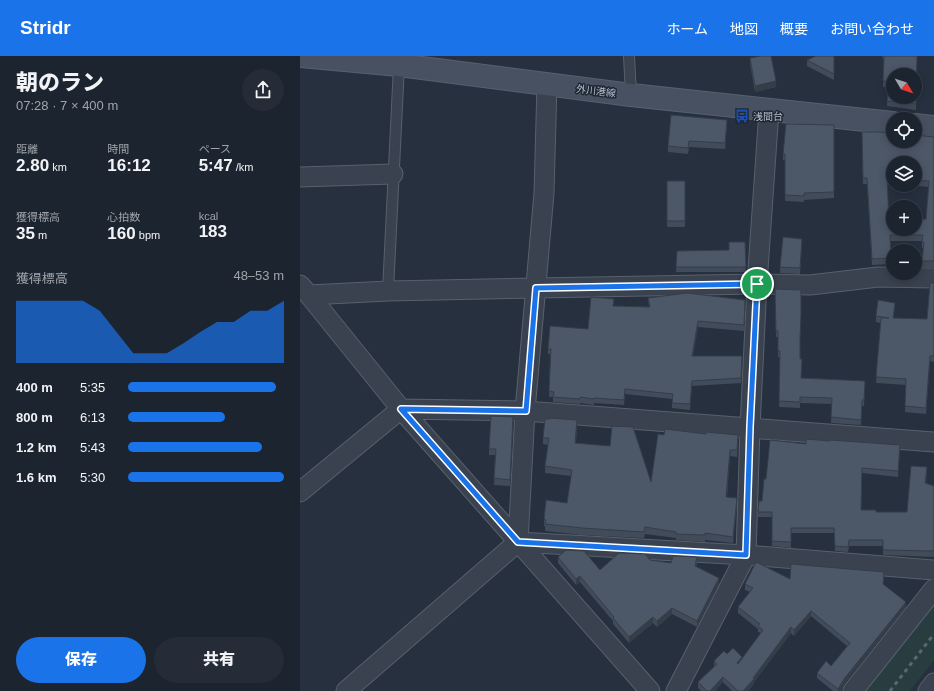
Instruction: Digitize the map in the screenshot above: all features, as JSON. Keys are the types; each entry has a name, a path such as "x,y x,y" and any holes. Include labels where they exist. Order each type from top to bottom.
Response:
{"main road":[{"name":"外川港線","path":"300,56 399,65 631,95 886,122"},
{"path":"922,126 934,127"}],"street":[{"path":"518,542 526,411 544,193 547,84"},
{"path":"676,691 746,555 757,284 769,110"},
{"path":"300,177 394,174"},
{"path":"305,290 388,291 757,284 810,285 878,277 934,278"},
{"path":"305,290 401,409 650,691"},
{"path":"300,492 401,409 526,411 934,442"},
{"path":"346,691 518,542 746,555 934,570"},
{"path":"853,691 934,589"},
{"path":"928,691 934,684"}],"lane":[{"path":"629,56 631,95"},
{"path":"388,291 399,65"}],"green space":[{"path":"934,596 934,660 910,691 859,691"}],"building":[{"path":"771,56 776,81 755,86 750,58"},
{"path":"816,56 834,56 834,74 807,60"},
{"path":"884,56 917,56 917,68 886,68 886,82 883,81"},
{"path":"671,115 727,120 725,143 689,141 688,148 668,146"},
{"path":"786,124 834,125 834,192 804,193 804,196 785,195 785,154 783,154"},
{"path":"862,132 886,132 886,148 922,148 922,136 934,137 934,261 922,261 924,242 922,242 922,219 926,219 929,181 922,180 922,156 886,156 886,192 888,192 888,200 886,200 886,236 890,236 890,244 886,244 886,258 872,259 867,178 863,178"},
{"path":"667,181 685,181 685,221 667,221"},
{"path":"783,237 802,239 800,268 780,267"},
{"path":"729,242 745,242 746,267 676,267 677,251 729,250"},
{"path":"930,283 934,283 934,356 930,356 926,408 905,406 906,379 876,377 881,318 889,318 876,316 878,300 895,303 893,318 927,319"},
{"path":"775,289 801,290 801,378 865,381 861,420 831,417 832,398 800,397 800,402 779,401 780,351 778,351 778,331 776,331"},
{"path":"687,293 745,300 744,325 698,321 692,356 742,356 741,378 692,381 690,404 672,403 673,394 625,389 624,400 553,397 554,392 549,391 551,349 548,349 550,326 588,329 591,297 614,299 613,306 650,307 648,298"},
{"path":"491,416 513,417 510,480 494,478 496,449 489,449"},
{"path":"545,419 577,420 575,443 610,446 612,426 633,427 651,482 658,434 664,435 665,429 706,434 706,432 738,435 737,450 730,450 726,497 737,498 733,537 705,533 705,535 676,534 676,532 645,527 644,532 545,524 546,520 544,519 546,500 567,503 572,470 545,466 549,438 543,438"},
{"path":"806,439 900,445 898,471 862,468 861,510 876,510 876,512 907,512 911,466 927,467 925,483 934,486 934,551 883,550 883,540 849,540 848,547 835,546 834,528 791,528 791,542 772,541 772,512 758,512 759,501 762,501 764,479 766,479 770,440 806,444"},
{"path":"566,550 584,551 600,570 619,553 645,554 650,560 671,563 673,556 697,557 695,566 719,578 697,621 672,608 657,621 653,617 629,637 580,576 576,579 558,557"},
{"path":"756,562 790,579 791,564 884,572 883,584 906,602 844,679 838,689 817,673 826,661 831,666 850,643 811,611 794,630 791,627 753,678 754,679 743,691 738,691 723,677 710,691 707,691 698,682 717,664 714,661 724,651 727,654 733,648 742,657 737,663 738,664 763,630 758,626 760,624 738,607 753,588 745,584"}],"railway":[{"path":"890,691 934,634"}],"place":[{"name":"浅間台","path":"742,116"}],"route":[{"path":"757,284 746,555 518,542 401,409 526,411 536,288 757,284"}]}
